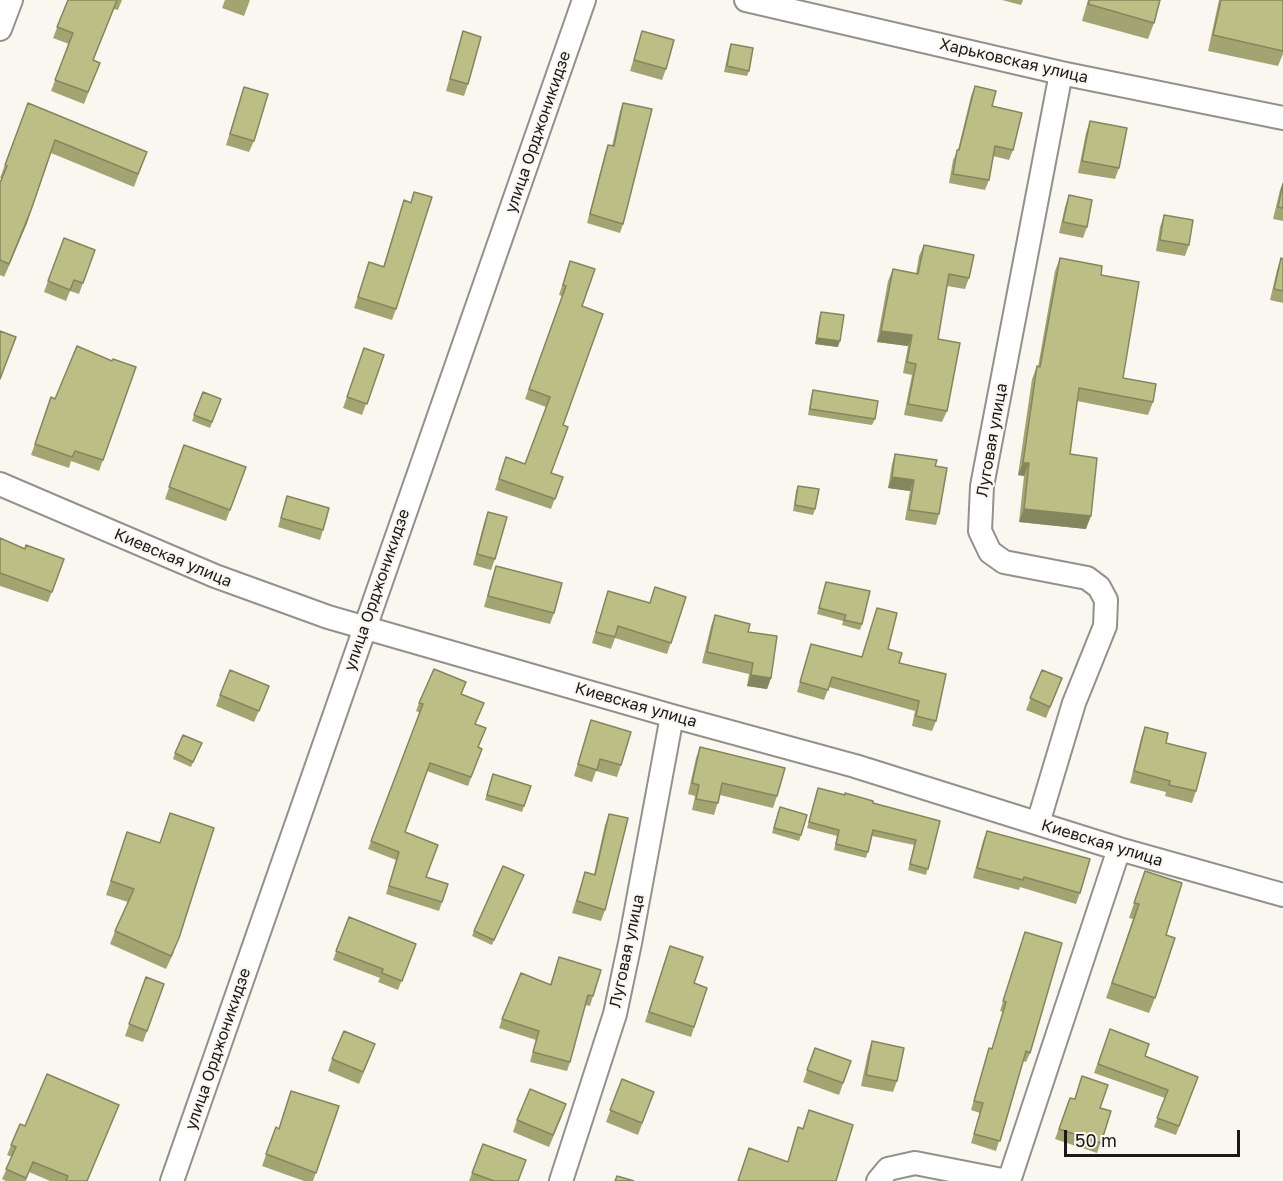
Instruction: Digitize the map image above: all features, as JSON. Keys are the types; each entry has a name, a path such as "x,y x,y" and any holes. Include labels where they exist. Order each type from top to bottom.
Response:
{"street":[{"path":"0,29 11,0"},
{"name":"улица Орджоникидзе","path":"172,1181 584,0"},
{"name":"Харьковская улица","path":"746,0 1061,73 1283,118"},
{"name":"Луговая улица","path":"1038,823 1074,703 1105,626 1106,600 1099,587 1087,578 1004,562 990,552 980,531 982,486 1061,73"},
{"name":"Киевская улица","path":"0,484 225,580 364,628 855,766 1119,849 1283,895"},
{"name":"Луговая улица","path":"561,1181 615,1014 672,716"},
{"path":"878,1181 888,1169 915,1163 1008,1181 1119,849"}],"building":[{"path":"68,0 117,0 93,60 100,63 88,92 55,80 73,33 57,27"},
{"path":"1090,0 1160,0 1154,23 1088,4"},
{"path":"1221,0 1283,0 1283,51 1213,35"},
{"path":"463,31 481,37 468,84 450,79"},
{"path":"642,31 674,40 666,69 634,60"},
{"path":"731,44 753,48 749,71 727,66"},
{"path":"975,86 996,91 992,106 1022,113 1013,150 995,146 989,180 953,174 957,150 959,150"},
{"path":"244,87 268,94 254,141 230,134"},
{"path":"28,103 147,152 138,174 55,140 31,210 9,264 0,260 0,183"},
{"path":"623,103 652,109 623,224 590,214 608,145 614,146"},
{"path":"1090,121 1127,128 1119,168 1082,161"},
{"path":"1283,184 1283,208 1278,207"},
{"path":"414,192 432,197 396,309 358,297 369,262 384,267 404,200 411,203"},
{"path":"1069,195 1092,200 1087,227 1063,222"},
{"path":"1164,215 1193,220 1189,245 1160,240"},
{"path":"64,238 95,250 83,283 74,280 70,290 48,281"},
{"path":"924,245 974,255 969,278 949,274 938,339 960,343 947,411 908,404 916,364 907,362 912,335 881,331 893,269 918,274"},
{"path":"1060,258 1102,266 1101,275 1139,282 1123,378 1156,384 1153,402 1079,388 1070,454 1097,458 1091,516 1024,509 1029,463 1023,463 1037,366 1040,367"},
{"path":"1281,258 1283,259 1283,291 1274,289"},
{"path":"570,261 595,269 582,306 603,314 563,425 568,427 551,473 563,477 555,499 499,479 506,457 525,464 550,397 529,389 566,286 563,285"},
{"path":"821,312 844,315 840,341 817,338"},
{"path":"0,331 16,337 0,379"},
{"path":"77,346 112,361 113,359 136,367 103,460 75,451 72,457 35,444 51,397 55,399"},
{"path":"364,348 384,355 367,404 347,397"},
{"path":"813,390 878,401 875,419 810,409"},
{"path":"203,392 221,399 212,422 194,415"},
{"path":"184,445 246,467 230,510 169,487"},
{"path":"895,454 937,460 935,466 947,468 939,514 909,510 914,480 892,477"},
{"path":"798,486 819,489 815,509 795,505"},
{"path":"287,496 329,508 323,530 281,518"},
{"path":"488,512 507,517 495,559 477,554"},
{"path":"0,538 25,549 26,545 64,559 52,592 0,573"},
{"path":"496,566 562,583 554,613 488,596"},
{"path":"826,582 870,591 862,624 844,620 846,615 819,608"},
{"path":"655,587 686,597 671,643 618,626 615,637 596,632 608,591 650,603"},
{"path":"877,608 897,613 888,649 902,653 899,663 946,674 936,721 916,716 919,701 832,677 828,690 800,682 811,644 862,657"},
{"path":"715,615 750,624 748,632 777,636 771,678 751,675 753,663 707,652"},
{"path":"434,669 466,682 461,694 484,703 475,724 486,728 478,747 482,749 471,777 430,763 405,832 438,845 426,877 448,884 442,902 389,886 399,852 371,841 423,704 419,703"},
{"path":"230,670 269,686 259,711 220,695"},
{"path":"1042,670 1062,678 1050,707 1030,698"},
{"path":"591,720 631,732 621,765 600,759 597,770 578,764"},
{"path":"1145,727 1168,733 1166,743 1206,753 1196,791 1169,785 1170,781 1134,771"},
{"path":"183,735 202,743 193,762 175,753"},
{"path":"700,747 785,768 777,796 722,783 718,803 696,799 699,785 692,783"},
{"path":"493,774 531,786 524,806 487,795"},
{"path":"818,788 845,795 845,793 940,821 928,869 910,864 916,840 873,830 868,852 836,844 839,830 809,822"},
{"path":"780,807 807,815 801,835 774,828"},
{"path":"170,813 214,828 179,938 171,956 115,931 134,889 111,881 127,832 160,843"},
{"path":"609,814 628,818 605,910 577,901 585,872 595,875"},
{"path":"987,831 1090,859 1080,893 1024,877 1023,880 977,868"},
{"path":"503,866 524,875 494,940 474,931"},
{"path":"1145,871 1182,883 1166,935 1175,938 1155,998 1112,983 1139,904 1134,903"},
{"path":"349,917 416,944 402,981 382,973 383,969 336,951"},
{"path":"1025,932 1062,943 1030,1053 1026,1051 1000,1141 974,1134 983,1103 974,1101 989,1048 992,1049 1006,1002 1003,1001"},
{"path":"670,946 703,957 694,983 707,988 694,1027 649,1012"},
{"path":"559,957 601,970 593,996 588,995 570,1062 533,1052 539,1031 502,1019 521,973 551,985"},
{"path":"146,977 164,984 147,1031 129,1024"},
{"path":"1110,1029 1149,1044 1145,1056 1198,1077 1179,1126 1157,1118 1168,1090 1098,1064"},
{"path":"344,1031 375,1044 363,1072 332,1059"},
{"path":"872,1041 904,1048 897,1081 866,1075"},
{"path":"815,1048 851,1061 843,1083 807,1070"},
{"path":"47,1074 119,1105 87,1181 66,1181 68,1176 33,1162 26,1178 6,1169 16,1147 11,1145 20,1124 25,1126"},
{"path":"1082,1076 1108,1085 1100,1108 1111,1111 1101,1143 1059,1129 1070,1098 1075,1099"},
{"path":"622,1079 654,1092 642,1123 610,1110"},
{"path":"530,1089 566,1104 553,1135 517,1120"},
{"path":"291,1091 339,1106 316,1173 266,1154 276,1127 279,1129"},
{"path":"809,1110 853,1125 836,1181 738,1181 749,1148 788,1162 798,1127 803,1129"},
{"path":"483,1144 526,1160 518,1181 494,1181 472,1173"},
{"path":"617,1176 634,1181 615,1181"}]}
